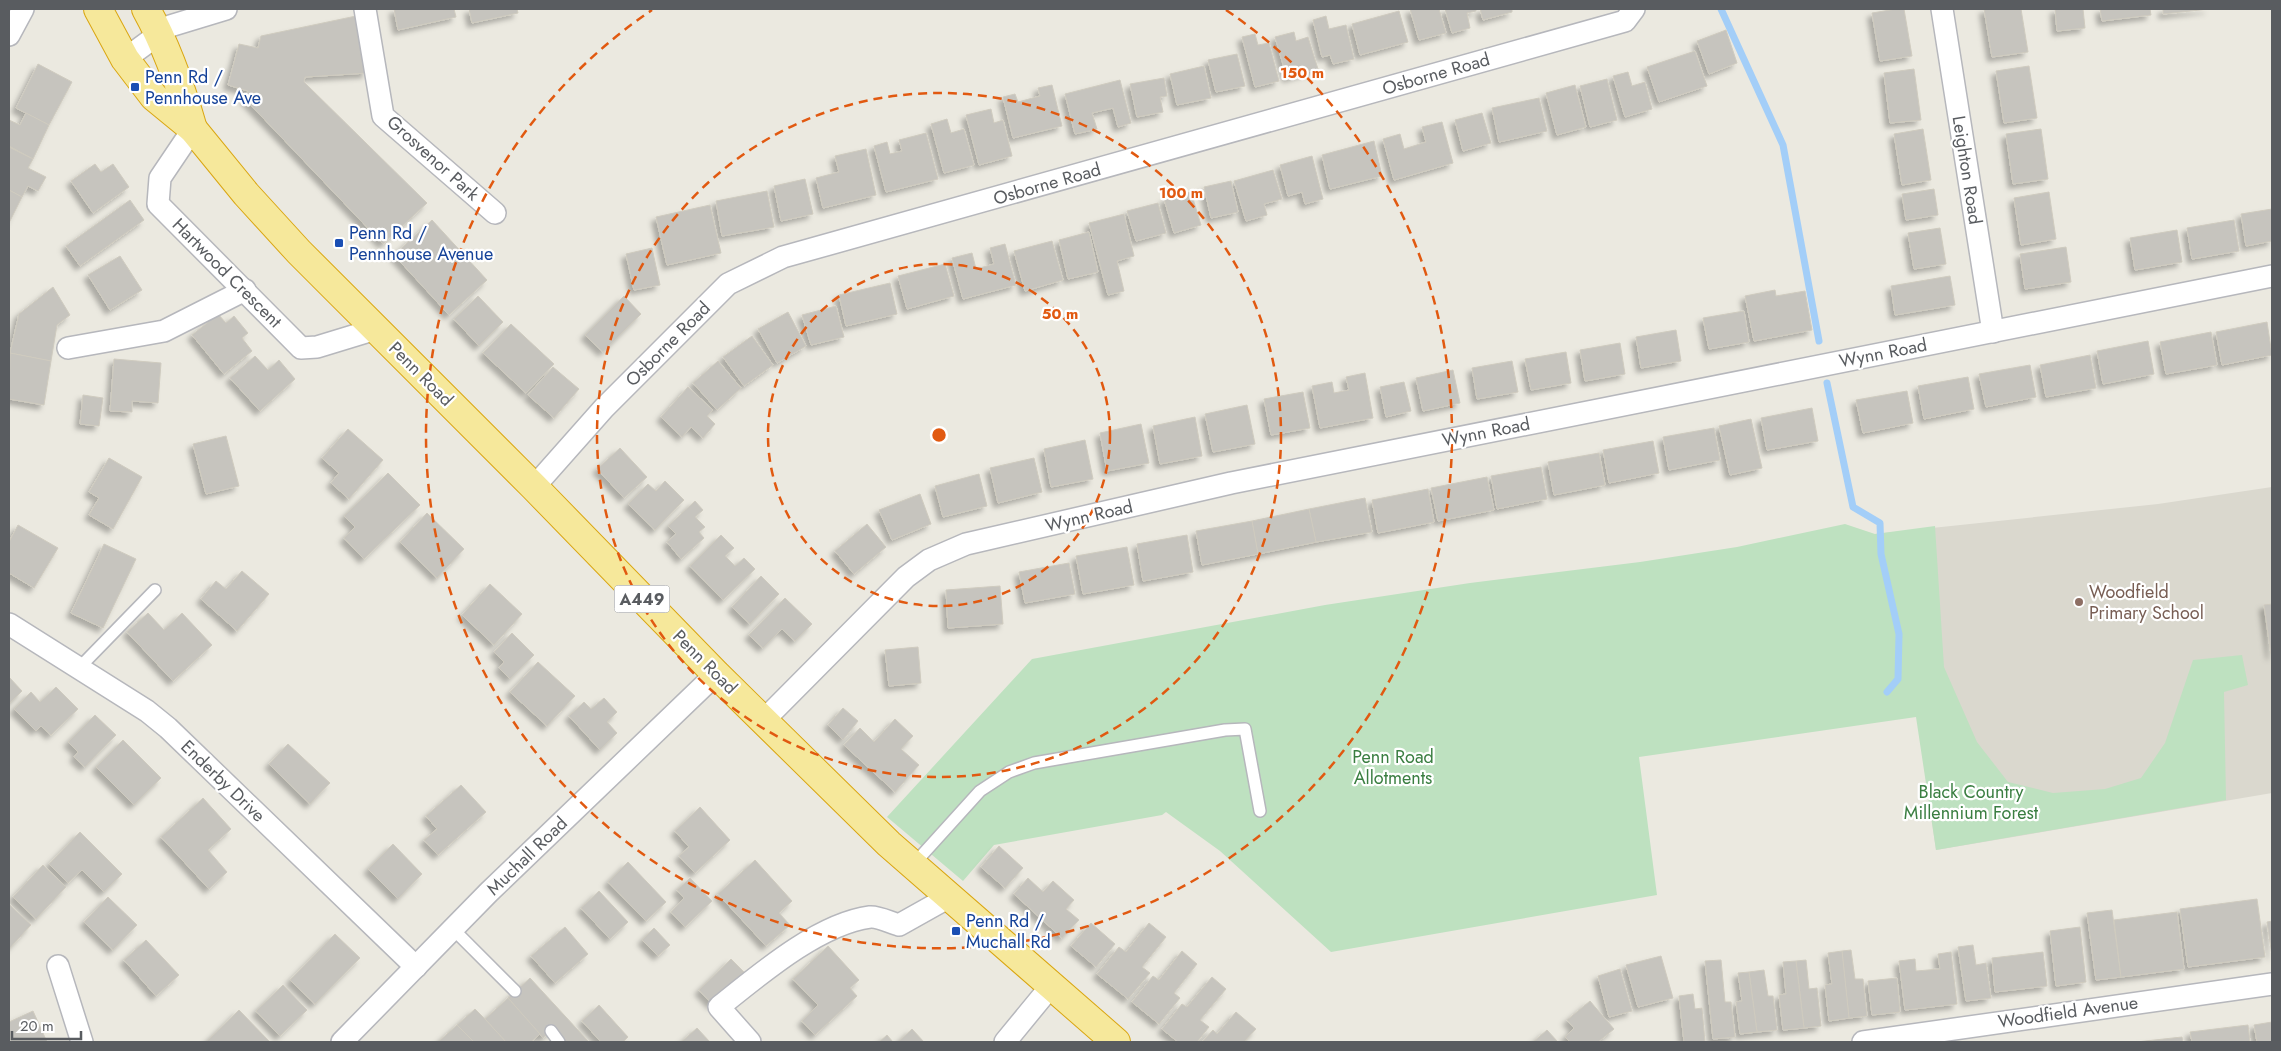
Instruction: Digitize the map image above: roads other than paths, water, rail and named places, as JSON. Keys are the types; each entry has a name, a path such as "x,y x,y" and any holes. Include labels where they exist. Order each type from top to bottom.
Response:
{"highway":[{"name":"Penn Road","path":"98,9 125,59 154,97 193,128 246,194 299,252 534,487 716,674 888,844 1116,1042"},
{"name":"Penn Road","path":"146,9 159,32 178,79 193,128"}],"street":[{"path":"9,35 23,9"},
{"path":"125,59 159,32 170,26 226,9"},
{"name":"Grosvenor Park","path":"365,9 383,116 495,213"},
{"name":"Osborne Road","path":"534,487 604,408 728,284 783,257 1625,21 1634,9"},
{"name":"Leighton Road","path":"1942,9 1993,332"},
{"name":"Hartwood Crescent","path":"193,128 160,178 158,204 246,290 301,348 317,347 376,329"},
{"name":"Wynn Road","path":"764,720 906,577 929,560 966,544 1240,481 2272,276"},
{"path":"68,348 164,331 246,290"},
{"name":"Enderby Drive","path":"9,624 147,711 168,728 416,967"},
{"name":"Muchall Road","path":"342,1042 453,929 716,674"},
{"path":"750,1042 719,1007 773,964 843,924 872,917 899,925 949,897"},
{"path":"58,966 82,1042"},
{"name":"Woodfield Avenue","path":"1863,1042 2272,984"},
{"path":"1005,1042 1051,986"}],"lane":[{"path":"79,668 154,590"},
{"path":"913,865 980,791 1009,772 1034,763 1225,730 1245,729 1260,811"},
{"path":"453,929 515,991"},
{"path":"551,1031 559,1042"}],"waterway":[{"path":"1721,9 1783,145 1819,341"},
{"path":"1827,383 1853,507 1880,523 1881,554 1899,634 1898,679 1887,692"}],"place":[{"name":"Penn Rd / Pennhouse Ave","path":"135,87"},
{"name":"Penn Rd / Pennhouse Avenue","path":"339,243"},
{"name":"Woodfield Primary School","path":"2079,602"},
{"name":"Penn Rd / Muchall Rd","path":"956,931"}],"park label":[{"name":"Penn Road Allotments","path":"1393,768"},
{"name":"Black Country Millennium Forest","path":"1971,802"}]}
